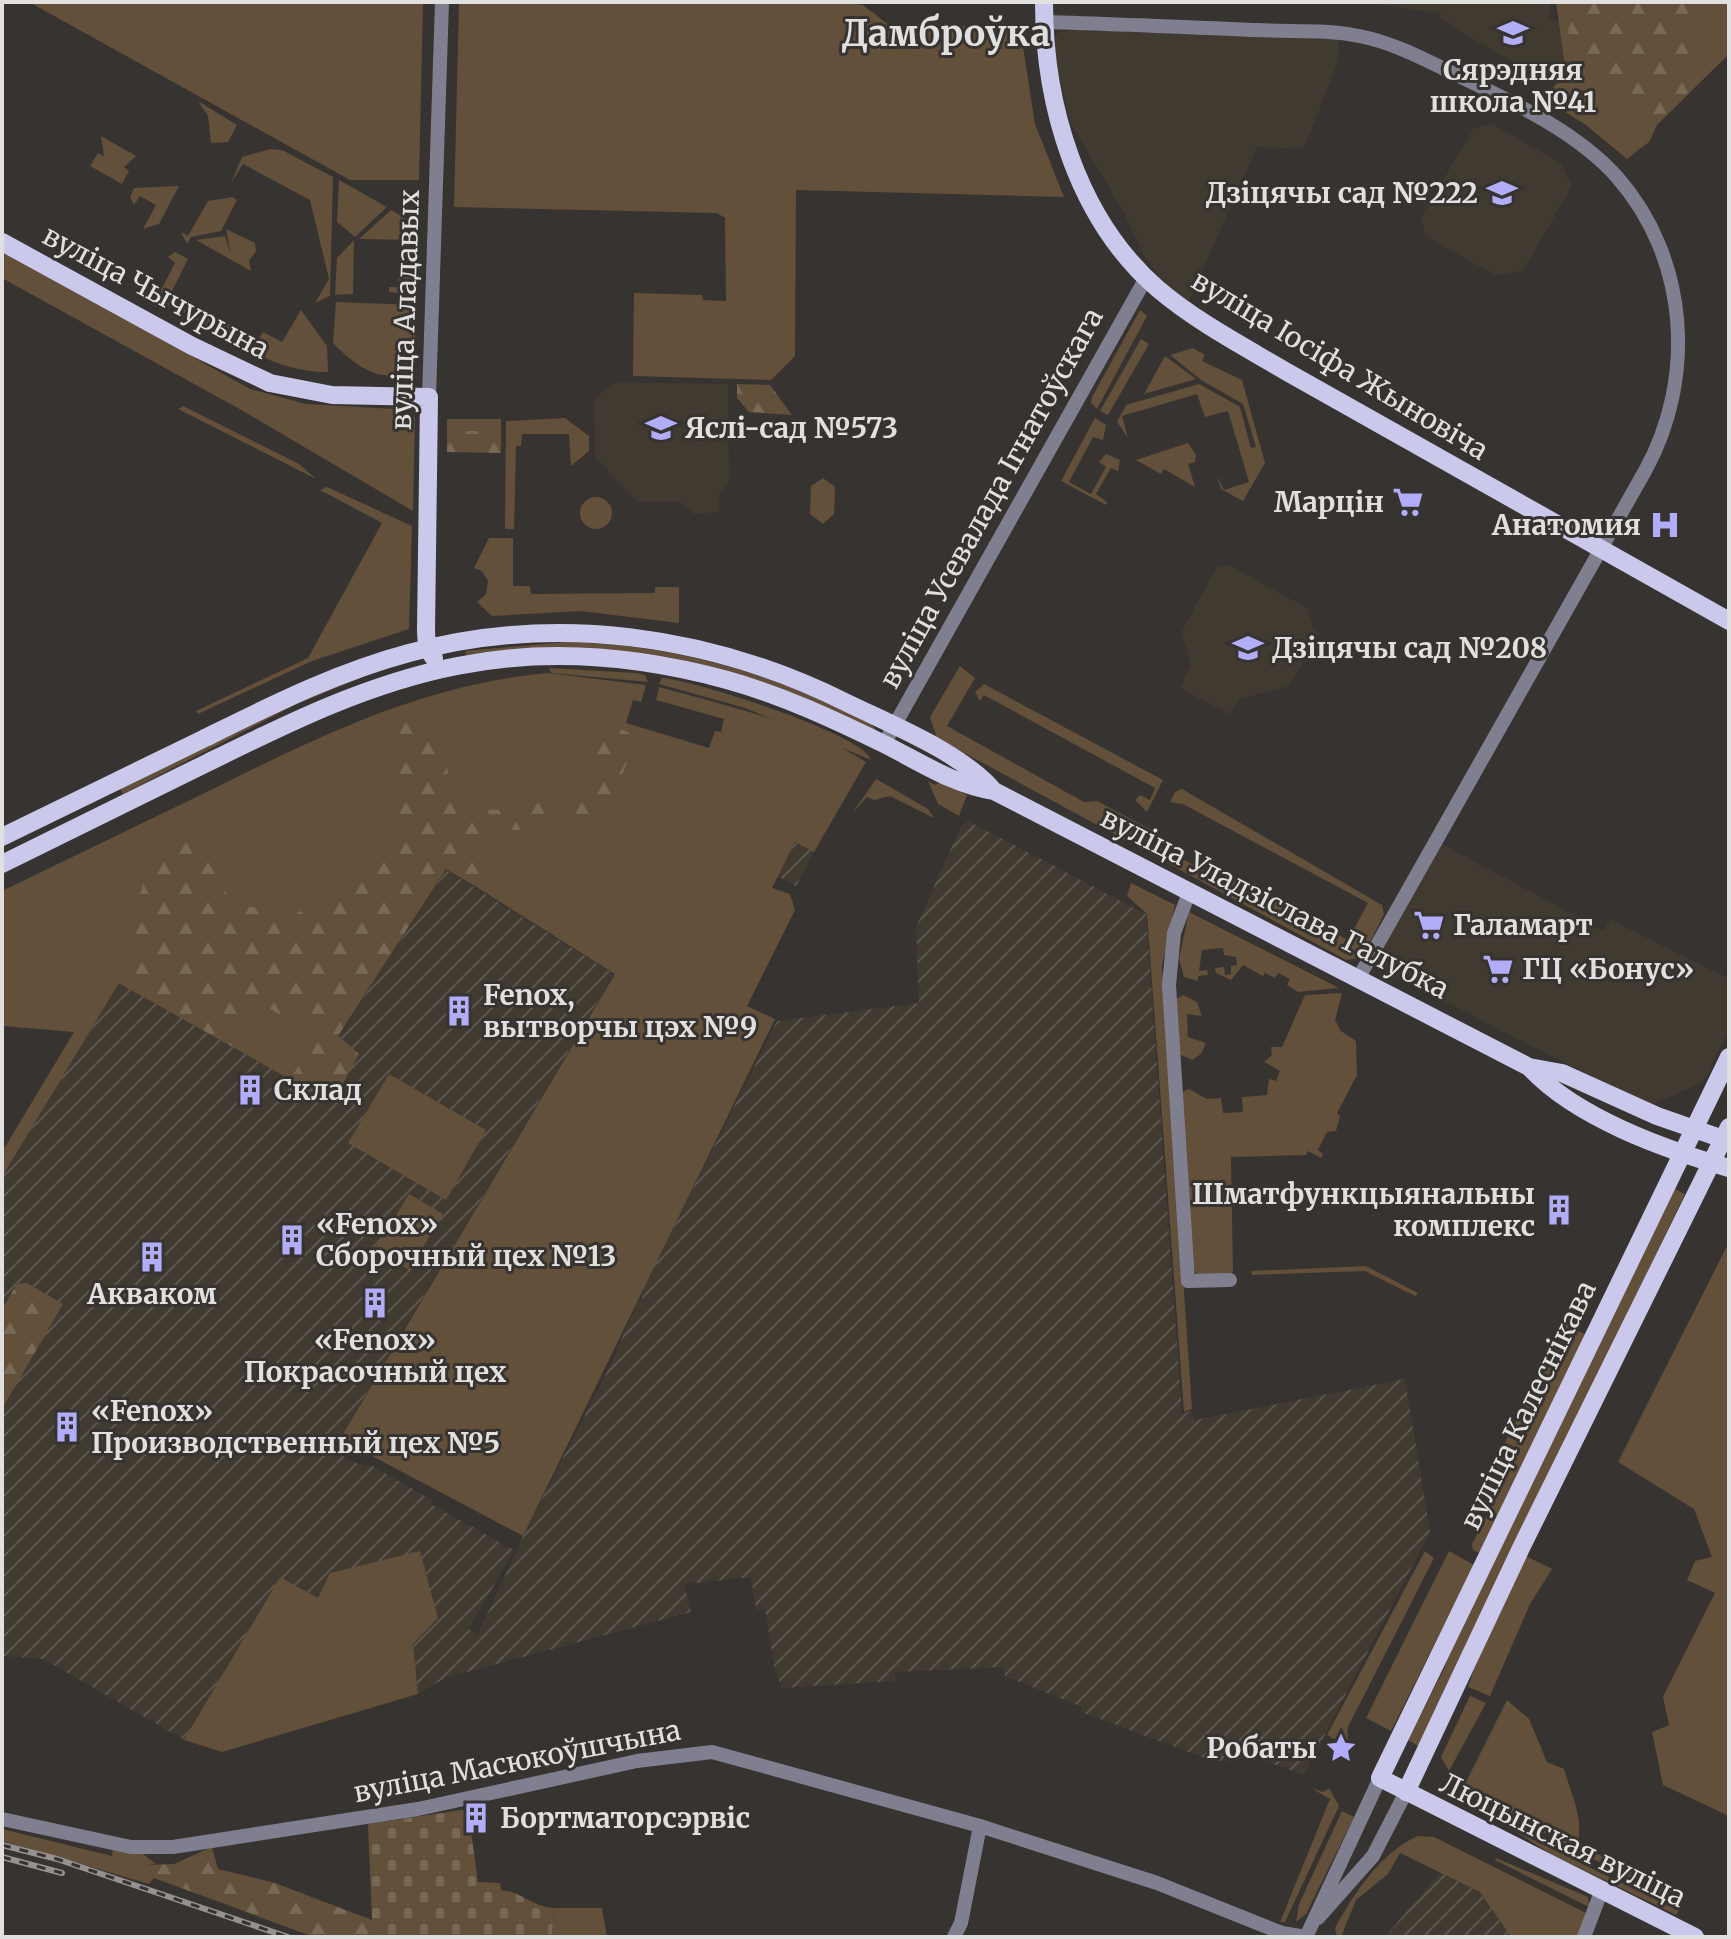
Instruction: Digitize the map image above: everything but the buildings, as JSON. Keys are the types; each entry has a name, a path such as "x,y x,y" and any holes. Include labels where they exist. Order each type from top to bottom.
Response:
{"main road":[{"name":"вуліца Іосіфа Жыновіча","path":"1044,2 1054,101 1075,168 1116,241 1146,278 1228,337 1729,621"},
{"name":"вуліца Чычурына","path":"2,242 192,346 270,383 332,395 429,397"},
{"name":"вуліца Аладавых","path":"429,397 429,640"},
{"name":"вуліца Уладзіслава Галубка","path":"429,640 453,643 561,632 662,641 770,670 893,726 970,767 994,791"},
{"path":"429,640 445,665 454,666"},
{"path":"419,675 429,640"},
{"path":"2,837 323,682 429,640"},
{"name":"вуліца Уладзіслава Галубка","path":"2,864 293,722 355,695 419,675 454,666 565,656 658,664 750,686 802,706 960,783 994,791 1529,1067 1562,1073 1693,1129 1727,1136"},
{"name":"вуліца Калеснікава","path":"1380,1778 1729,1057"},
{"name":"вуліца Уладзіслава Галубка","path":"1529,1067 1548,1087 1572,1102 1682,1153 1720,1165"},
{"name":"вуліца Калеснікава","path":"1406,1792 1521,1548 1720,1165 1727,1136"},
{"path":"1380,1778 1406,1792"},
{"name":"Люцынская вуліца","path":"1406,1792 1695,1937"}],"street":[{"name":"вуліца Аладавых","path":"429,397 442,2"},
{"path":"1044,22 1346,34 1405,51 1546,123 1587,150 1618,178 1656,235 1664,257 1676,304 1681,352 1666,426 1651,460 1359,977"},
{"name":"вуліца Усевалада Ігнатоўскага","path":"884,744 1146,278"},
{"path":"1190,890 1178,917 1169,985 1188,1281 1230,1280"},
{"name":"вуліца Масюкоўшчына","path":"2,1819 131,1847 173,1847 418,1809 637,1761 712,1752 980,1826 1157,1883 1282,1933 1308,1932"},
{"name":"вуліца Калеснікава","path":"1308,1932 1380,1778"},
{"name":"вуліца Калеснікава","path":"1308,1932 1373,1856 1406,1792"},
{"path":"954,1937 961,1923 980,1826"},
{"path":"1584,1937 1601,1892"}],"shaded area":[{"name":"Сярэдняя школа №41","path":"1365,2 1551,2 1549,19 1561,22 1567,81 1556,84 1483,45 1434,11"},
{"path":"1069,30 1339,39 1337,64 1304,149 1257,147 1188,303 1161,279 1143,254 1124,213 1070,122 1052,46 1057,33"},
{"name":"Дзіцячы сад №222","path":"1491,123 1562,164 1572,186 1523,271 1495,275 1425,236 1421,217 1474,128"},
{"name":"Яслі-сад №573","path":"615,382 728,384 729,483 719,493 719,512 694,514 680,502 638,502 595,458 594,398"},
{"name":"Дзіцячы сад №208","path":"1229,565 1307,608 1313,627 1320,632 1289,686 1239,699 1230,715 1180,688 1191,663 1181,633 1217,566"},
{"path":"968,821 1146,914 1182,1414 1191,1411 1195,1420 1405,1379 1430,1532 1304,1775 1238,1751 1233,1761 1213,1761 1081,1712 1082,1707 1005,1676 1003,1667 895,1672 895,1681 782,1688 775,1670 765,1609 756,1610 751,1577 684,1584 691,1612 445,1678 418,1694 413,1644 420,1551 318,1598 280,1577 184,1740 43,1659 2,1656 2,1177 119,983 338,1037 446,870 614,974 334,1448 337,1453 358,1464 373,1466 432,1500 431,1504 514,1550 469,1629 478,1634 523,1536 613,1360 636,1305 642,1299 643,1288 777,1021 919,1003 916,927 960,828"},
{"path":"795,842 814,852 796,886 777,876"},
{"path":"1440,843 1604,931 1610,919 1729,979 1729,1030 1703,1082 1650,1106 1374,966"},
{"path":"1440,1872 1480,1892 1511,1937 1385,1937"}],"green space":[{"path":"29,2 423,2 419,180 350,180"},
{"path":"459,2 839,2 863,5 889,25 1020,27 1035,124 1064,197 796,190 795,356 771,380 633,376 634,293 702,295 703,300 726,301 725,218 717,213 454,207"},
{"path":"1556,2 1729,2 1729,54 1657,125 1649,142 1627,159 1586,125 1544,99 1556,84 1567,81"},
{"path":"1567,2 1694,2 1699,64 1690,90 1665,114 1638,115 1619,106 1569,41"},
{"path":"198,101 237,125 228,142 211,143 208,116"},
{"path":"101,136 136,156 124,167 129,171 122,184 90,166 98,153 104,156"},
{"path":"270,149 282,150 333,177 330,296 315,303 329,279 310,200 243,164 231,183 242,157"},
{"path":"339,180 387,207 355,237 337,222"},
{"path":"179,186 159,224 143,229 156,205 140,196 134,205 130,197 134,188"},
{"path":"233,197 237,200 221,231 191,237 187,244 181,232 188,236 208,201"},
{"path":"391,210 419,226 418,240 359,239"},
{"path":"226,229 255,243 256,251 249,261 251,271 196,240 225,236 231,255"},
{"path":"354,240 353,294 335,295 337,258"},
{"path":"400,243 418,244 417,294 389,292 389,287 398,287"},
{"path":"2,250 250,389 306,404 395,409 415,417 413,511 243,411 2,278"},
{"path":"175,252 188,259 171,293 177,311 148,294 151,288 160,292 175,263 168,257"},
{"path":"175,294 258,340 263,332 282,342 301,310 327,346 328,372 289,367 251,352 181,311"},
{"path":"336,302 416,305 415,369 392,376 381,375 351,359 333,343"},
{"path":"1140,310 1147,316 1097,409 1091,403 1092,397"},
{"path":"1141,339 1149,344 1108,415 1100,411"},
{"path":"1193,348 1205,355 1202,361 1242,380 1265,463 1243,501 1221,489 1217,476 1224,490 1249,482 1228,411 1205,417 1197,394 1122,416 1128,438 1117,422 1126,405 1199,384 1240,407 1251,448 1256,447 1243,404 1201,380 1170,355"},
{"path":"1165,356 1196,379 1144,394"},
{"path":"737,384 770,385 792,415 749,412 737,398"},
{"path":"183,406 299,464 316,479 178,409"},
{"path":"565,418 589,436 589,451 571,466 569,434 522,434 521,446 516,446 514,529 505,529 506,421"},
{"path":"1095,418 1106,425 1103,440 1093,437 1069,482 1091,494 1106,467 1099,462 1106,454 1120,460 1118,471 1111,468 1096,494 1107,502 1106,505 1061,481"},
{"path":"447,419 501,419 501,431 447,431"},
{"path":"447,431 501,431 501,453 447,452"},
{"path":"1188,443 1196,455 1195,462 1188,464 1195,487 1164,469 1161,474 1136,460"},
{"path":"823,478 835,487 834,514 823,524 810,514 811,486"},
{"path":"327,487 412,526 409,629 312,661 198,714 196,711 308,658 382,523 320,490"},
{"path":"596,497 607,502 612,513 607,524 596,529 585,524 580,513 585,502"},
{"path":"489,538 513,538 513,586 530,586 531,594 655,593 655,587 679,587 679,623 581,611 492,616 477,602 486,594 488,581 482,571 474,568"},
{"path":"567,642 637,647 738,669 852,714 877,731 761,683 690,662 595,650 466,656 465,651"},
{"path":"960,666 975,678 947,726 1084,802 1097,801 1154,831 1149,841 1209,873 1212,867 1348,940 1368,903 1183,804 1170,802 1175,792 1182,789 1382,905 1384,914 1362,958 1346,960 937,738 930,717"},
{"path":"549,668 636,673 645,675 648,682 551,673"},
{"path":"375,672 297,704 123,794 119,787 291,703"},
{"path":"547,673 646,685 641,702 633,700 626,723 709,748 715,731 721,732 724,719 656,700 659,687 792,726 866,762 814,852 795,842 772,888 790,894 795,910 747,1006 775,1019 523,1536 340,1439 615,974 446,868 337,1035 359,1054 332,1103 119,983 2,1177 2,1152 74,1032 2,1026 2,891 300,747 379,713 461,688"},
{"path":"662,678 740,698 810,723 862,749 871,760 745,708 659,684"},
{"path":"984,684 1163,780 1147,812 1135,800 1140,795 1150,800 1155,788 984,695 980,701 975,692"},
{"path":"418,710 442,750 451,795 468,809 507,810 573,796 592,771 593,740 617,726 637,738 612,800 592,835 583,835 574,826 574,812 547,815 525,829 481,833 479,851 484,876 476,887 446,869 338,1036 359,1054 332,1103 290,1080 317,1035 259,1003 233,1047 119,983 145,874 176,851 192,830 204,835 229,901 291,917 366,866 388,838 393,823 389,774 394,742 406,718"},
{"path":"876,779 928,809 934,818 890,796 874,800 867,797 851,815"},
{"path":"928,781 935,785 942,781 967,795 959,816 938,804"},
{"path":"1131,883 1175,905 1162,966 1192,1409 1184,1412 1147,914 1127,896"},
{"path":"1189,912 1339,988 1298,992 1287,985 1290,979 1278,973 1275,978 1265,973 1263,976 1243,965 1231,980 1216,973 1215,968 1224,967 1225,975 1231,974 1231,966 1237,965 1236,957 1224,955 1223,948 1202,950 1199,971 1207,970 1208,975 1198,976 1198,981 1184,977 1179,959"},
{"path":"1342,993 1335,1020 1341,1031 1356,1041 1357,1075 1337,1113 1340,1116 1336,1131 1327,1132 1318,1150 1323,1154 1321,1158 1308,1151 1306,1155 1231,1157 1233,1271 1231,1274 1197,1274 1193,1269 1182,1092 1189,1089 1207,1099 1221,1098 1223,1113 1243,1112 1242,1097 1267,1095 1269,1079 1276,1081 1280,1071 1264,1062 1272,1055 1271,1047 1282,1047 1305,995"},
{"path":"1183,995 1197,1002 1202,1016 1187,1014 1188,1037 1206,1043 1201,1054 1192,1060 1179,1054 1175,1000"},
{"path":"389,1074 486,1130 446,1200 348,1143"},
{"path":"1675,1189 1685,1194 1418,1746 1408,1740 1444,1669 1456,1631"},
{"path":"409,1194 443,1214 409,1270 375,1249"},
{"path":"1729,1242 1729,1816 1663,1785 1652,1732 1669,1725 1663,1697 1715,1593 1687,1580 1695,1561 1712,1557 1694,1509 1618,1462"},
{"path":"1366,1266 1418,1293 1415,1296 1365,1271 1252,1275 1251,1271"},
{"path":"27,1283 63,1304 2,1409 2,1309 17,1284"},
{"path":"1562,1322 1586,1335 1484,1550 1479,1553 1473,1550 1472,1544 1497,1496 1491,1473"},
{"path":"420,1551 438,1618 413,1644 418,1694 222,1752 184,1740 280,1577 318,1598 330,1573"},
{"path":"1425,1551 1434,1558 1348,1727 1347,1746 1327,1735"},
{"path":"1449,1551 1474,1565 1391,1731 1366,1718"},
{"path":"1526,1556 1552,1569 1530,1604 1490,1696 1468,1687 1485,1637"},
{"path":"1470,1696 1486,1703 1449,1771 1441,1757"},
{"path":"1507,1700 1529,1719 1547,1762 1564,1769 1578,1816 1577,1844 1686,1896 1681,1905 1462,1790"},
{"path":"1311,1788 1323,1792 1329,1788 1339,1806 1285,1922 1280,1922 1330,1799"},
{"path":"468,1809 478,1882 500,1883 501,1890 554,1908 552,1937 367,1937 372,1920 368,1824"},
{"path":"1342,1811 1354,1817 1306,1914 1296,1922 1299,1904"},
{"path":"2,1829 112,1856 113,1848 143,1854 156,1864 146,1865 154,1878 149,1884 2,1841"},
{"path":"1513,1830 1679,1911 1676,1915 1551,1854"},
{"path":"1418,1836 1434,1837 1588,1914 1579,1937 1511,1937 1480,1892 1400,1853 1388,1874 1356,1900 1341,1937 1337,1937 1335,1928 1370,1875 1392,1852"},
{"path":"212,1847 218,1869 275,1883 372,1920 367,1937 314,1937 154,1878 146,1865 174,1864"},
{"path":"1495,1860 1588,1897 1589,1907"},
{"path":"554,1908 602,1908 607,1937 552,1937"}],"railway":[{"path":"2,1845 57,1859 288,1937"},
{"path":"2,1857 62,1873"}],"place":[{"name":"Сярэдняя школа №41","path":"1513,33"},
{"name":"Дзіцячы сад №222","path":"1502,193"},
{"name":"Яслі-сад №573","path":"661,428"},
{"name":"Марцін","path":"1408,502"},
{"name":"Анатомия","path":"1665,525"},
{"name":"Дзіцячы сад №208","path":"1248,648"},
{"name":"Галамарт","path":"1429,925"},
{"name":"ГЦ «Бонус»","path":"1498,969"},
{"name":"Fenox, вытворчы цэх №9","path":"459,1011"},
{"name":"Склад","path":"250,1090"},
{"name":"Шматфункцыянальны комплекс","path":"1559,1210"},
{"name":"«Fenox» Сборочный цех №13","path":"292,1240"},
{"name":"Акваком","path":"152,1257"},
{"name":"«Fenox» Покрасочный цех","path":"375,1303"},
{"name":"«Fenox» Производственный цех №5","path":"67,1427"},
{"name":"Робаты","path":"1341,1748"},
{"name":"Бортматорсэрвіс","path":"476,1818"}],"district":[{"name":"Дамброўка","path":"946,33"}]}
